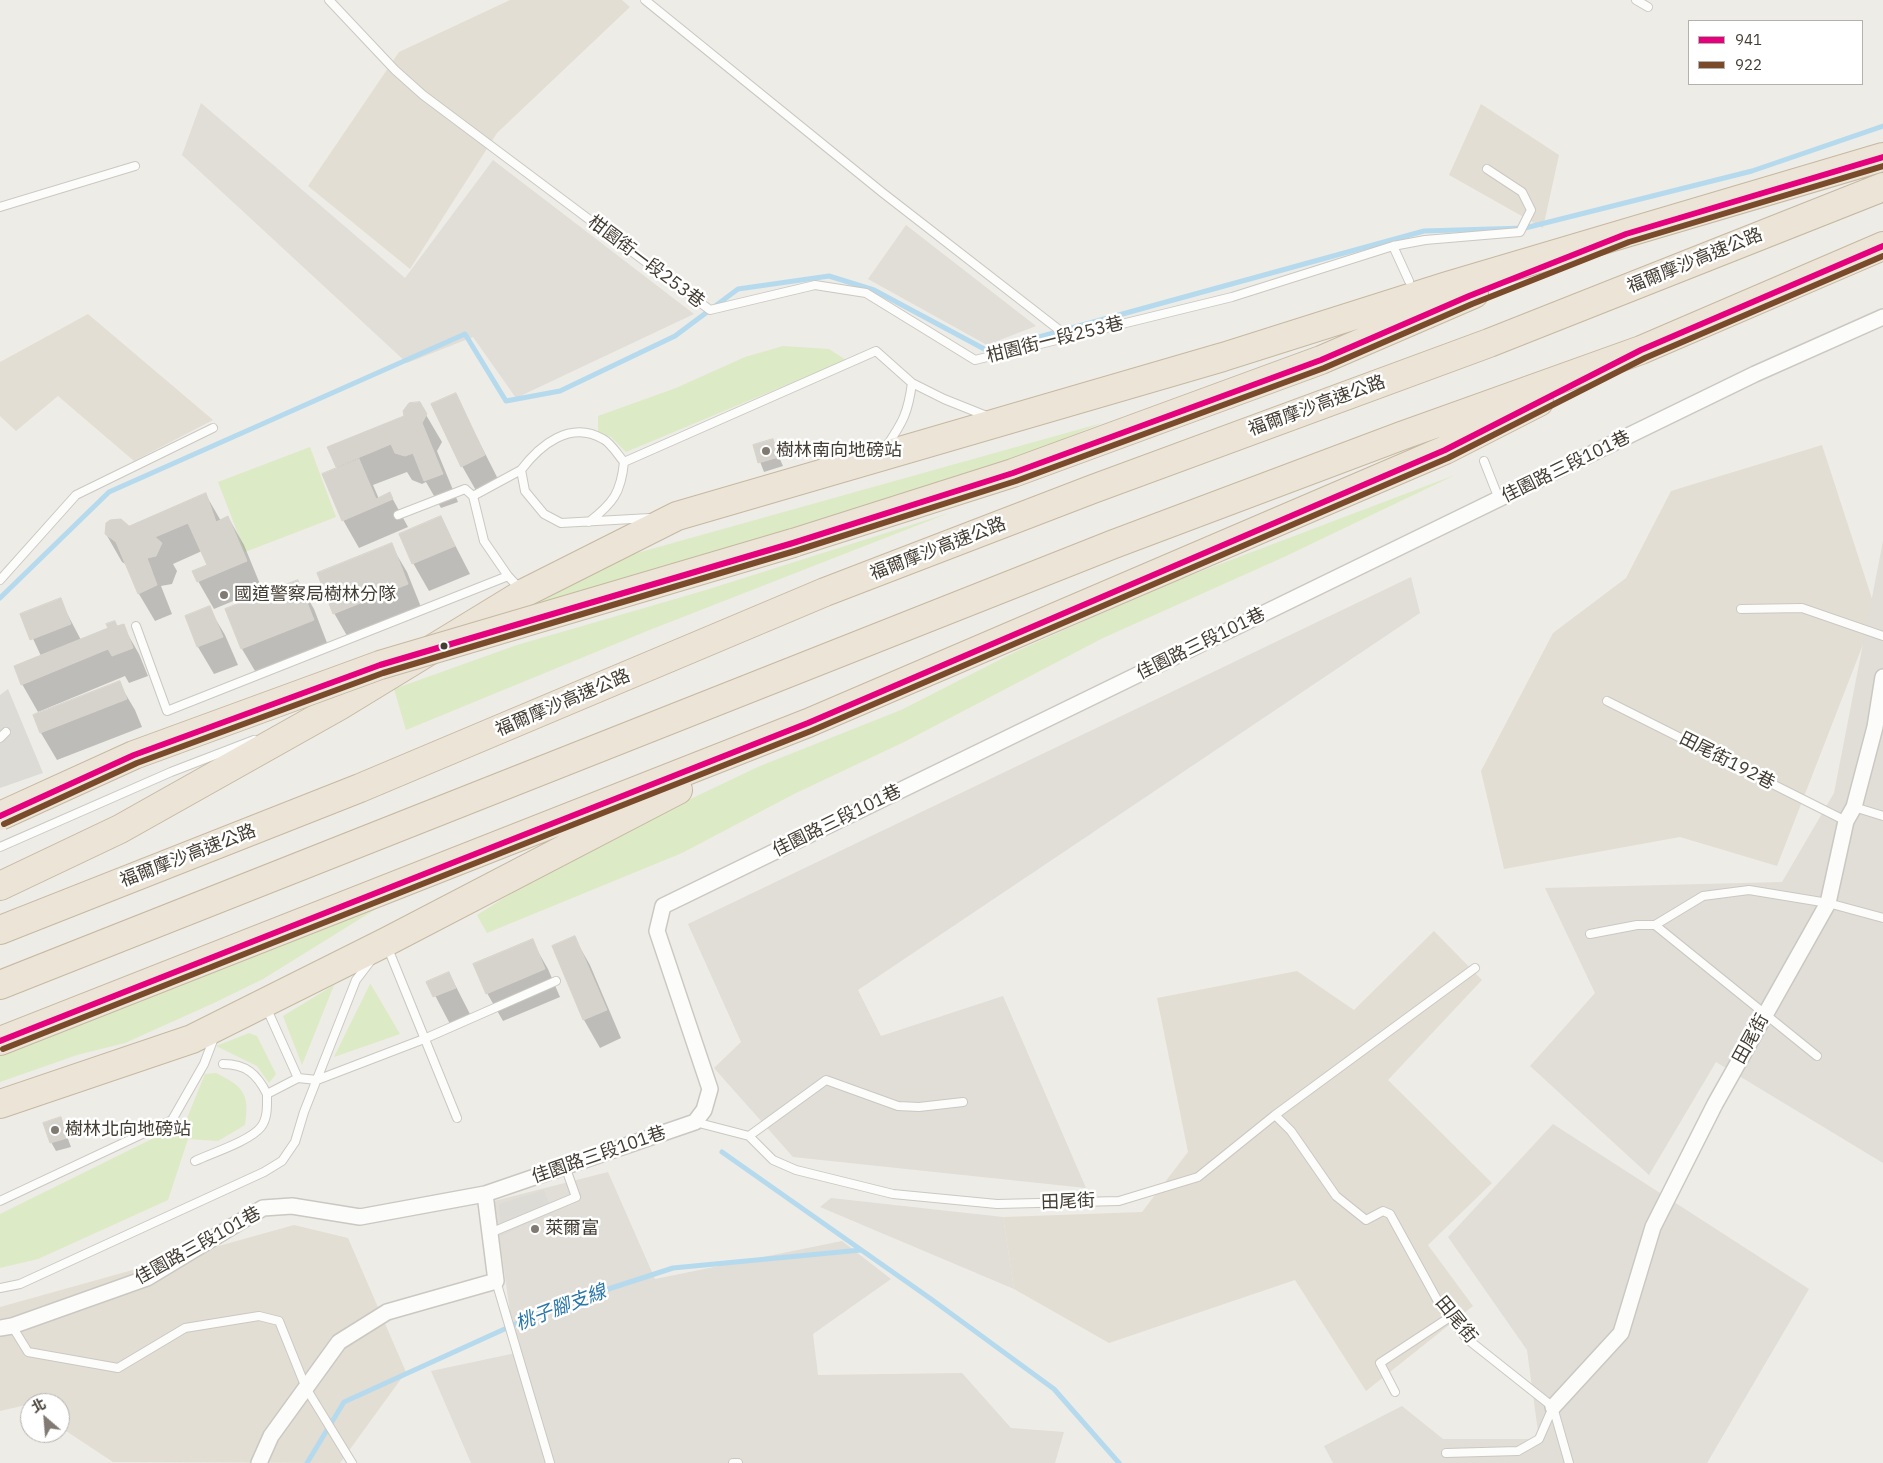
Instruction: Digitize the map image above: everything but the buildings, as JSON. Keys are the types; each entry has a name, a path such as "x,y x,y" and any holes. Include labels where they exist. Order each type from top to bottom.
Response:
{"highway":[{"path":"0,886 120,829 339,706 516,585 677,516 1223,357 1447,286 1883,157"},
{"name":"福爾摩沙高速公路","path":"0,930 360,788 825,592 1093,489 1489,342 1883,187"},
{"path":"0,816 134,756 380,665 793,543 1013,473 1321,360 1469,296 1626,234"},
{"path":"0,985 1114,544 1401,436 1641,350 1883,246"},
{"path":"0,1041 808,723 1445,450 1641,350"},
{"path":"0,1104 192,1039 386,942 808,723"}],"street":[{"name":"佳園路三段101巷","path":"6,1327 147,1278 263,1208 292,1206 360,1217 484,1194 695,1122 704,1110 710,1088 657,931 663,906 1755,374 1883,317"},
{"name":"田尾街","path":"1553,1407 1621,1333 1653,1228 1714,1104 1828,903 1846,821 1854,807 1875,727 1883,677"},
{"path":"259,1463 271,1436 339,1342 387,1312 496,1280 484,1194"}],"lane":[{"name":"柑園街一段253巷","path":"329,0 395,70 423,95 710,310 816,285 866,293 975,360 1232,297 1393,246 1425,240 1520,232 1531,210 1522,192 1487,169"},
{"path":"645,0 883,193 1067,336"},
{"path":"1636,0 1648,7"},
{"path":"0,207 18,199 135,166"},
{"path":"1393,246 1409,281"},
{"path":"624,462 876,351 912,383 944,400 1003,422"},
{"path":"878,457 903,423 912,383"},
{"path":"0,580 76,495 213,428"},
{"path":"473,496 521,470 535,452 559,436 581,432 604,439 624,462 622,482 612,504 589,522"},
{"path":"1484,460 1500,499"},
{"path":"521,470 525,491 544,514 561,523 677,516"},
{"path":"136,626 167,711 516,585 484,541 473,496 464,489 398,516"},
{"path":"1741,609 1802,608 1883,636"},
{"name":"田尾街192巷","path":"1607,701 1846,821"},
{"path":"277,730 339,706"},
{"path":"0,847 171,772 260,737"},
{"path":"1854,807 1883,816"},
{"path":"1590,934 1637,925 1655,925 1703,896 1749,890 1828,903 1883,918"},
{"path":"1655,925 1817,1056"},
{"path":"386,942 457,1118"},
{"path":"0,1288 20,1284 264,1172 282,1161 295,1142 356,980 386,942"},
{"path":"1275,1115 1475,968"},
{"path":"267,1094 298,1078 317,1080 424,1039 556,981"},
{"path":"264,1003 298,1078"},
{"path":"0,1202 172,1120 204,1064 218,1026"},
{"path":"195,1161 243,1140 261,1128 268,1111 267,1094 259,1079 248,1069 223,1064"},
{"path":"695,1122 749,1136 826,1080 898,1106 919,1107 964,1102"},
{"name":"田尾街","path":"749,1136 773,1160 796,1170 893,1194 997,1204 1119,1201 1198,1177 1275,1115 1291,1131 1336,1196 1366,1220 1383,1211 1390,1214 1440,1305 1466,1338 1553,1407"},
{"path":"490,1233 576,1197 565,1166"},
{"path":"496,1280 550,1463"},
{"path":"6,1327 28,1352 118,1368 185,1328 259,1316 279,1321 306,1388 352,1463"},
{"path":"1395,1392 1380,1363 1450,1317"},
{"path":"1446,1454 1518,1451 1539,1439 1553,1407"},
{"path":"1553,1407 1569,1463"}],"shaded area":[{"path":"510,0 622,0 630,7 497,133 410,269 308,186 399,52"},
{"path":"201,103 405,278 493,160 694,314 516,398 473,337 407,363 182,155"},
{"path":"1481,104 1559,155 1543,228 1449,175"},
{"path":"906,225 1036,326 987,345 868,279"},
{"path":"88,314 213,420 134,461 58,396 16,431 0,416 0,362"},
{"path":"1822,445 1876,611 1777,866 1680,837 1504,869 1481,771 1553,633 1626,578 1671,491"},
{"path":"1883,541 1883,1163 1716,1062 1649,1175 1530,1066 1595,993 1545,888 1782,882 1834,793"},
{"path":"1411,577 1420,613 858,990 881,1036 1003,996 1086,1188 793,1157 714,1068 741,1042 688,924"},
{"path":"8,689 43,773 0,788 0,695"},
{"path":"1434,931 1482,980 1388,1080 1492,1183 1428,1245 1473,1306 1366,1391 1295,1280 1109,1343 1014,1289 1003,1217 1142,1212 1188,1152 1157,998 1297,971 1354,1010"},
{"path":"1553,1124 1809,1289 1707,1463 1333,1463 1324,1446 1402,1406 1443,1439 1539,1439 1527,1350 1448,1237"},
{"path":"608,1172 655,1279 842,1241 891,1279 813,1334 818,1375 962,1373 1011,1428 1064,1432 1055,1463 471,1463 431,1371 516,1353 494,1201"},
{"path":"544,1190 552,1212 501,1236 499,1204"},
{"path":"831,1198 1003,1217 1014,1289 820,1207"},
{"path":"294,1225 348,1238 406,1372 340,1463 113,1462 70,1434 70,1393 20,1393 20,1406 0,1411 0,1307"}],"green space":[{"path":"783,346 829,349 846,360 626,452 611,437 598,432 598,416 676,388 745,357"},
{"path":"1102,423 985,472 515,614 612,560"},
{"path":"310,447 336,517 245,552 218,482"},
{"path":"1455,475 1284,557 1103,638 904,742 794,794 682,853 487,933 477,915 520,888 661,813 760,766 901,710 1015,652 1165,585"},
{"path":"949,513 647,631 406,730 394,689 517,645 706,590"},
{"path":"376,909 263,979 216,1002 125,1043 77,1055 0,1082 0,1055 80,1022 142,1001 290,939"},
{"path":"370,984 400,1034 334,1057"},
{"path":"334,985 302,1065 283,1016"},
{"path":"249,1033 257,1036 276,1074 269,1083 257,1066 216,1046"},
{"path":"216,1073 233,1082 242,1092 246,1106 245,1125 218,1141 188,1139 168,1200 38,1259 0,1268 0,1214 160,1135 183,1128 205,1074"}],"waterway":[{"path":"0,598 109,492 465,334 506,401 560,391 675,336 738,289 829,276 874,290 988,351 1424,231 1525,228 1752,171 1883,126"},
{"path":"722,1152 931,1299 1054,1389 1119,1463"},
{"name":"桃子腳支線","path":"307,1463 344,1402 553,1307 673,1268 861,1250"}],"transit line":[{"name":"941","path":"0,816 134,755 380,665 793,543 1013,473 1321,360 1469,296 1626,234 1883,157"},
{"name":"922","path":"4,824 137,763 383,673 795,551 1016,481 1324,368 1472,304 1629,242 1883,166"},
{"name":"941","path":"0,1041 808,723 1445,450 1641,350 1883,246"},
{"name":"922","path":"3,1049 811,731 1448,458 1645,358 1883,256"}],"place":[{"name":"樹林南向地磅站","path":"766,451"},
{"name":"國道警察局樹林分隊","path":"224,595"},
{"name":"樹林北向地磅站","path":"55,1130"},
{"name":"萊爾富","path":"535,1229"}]}
